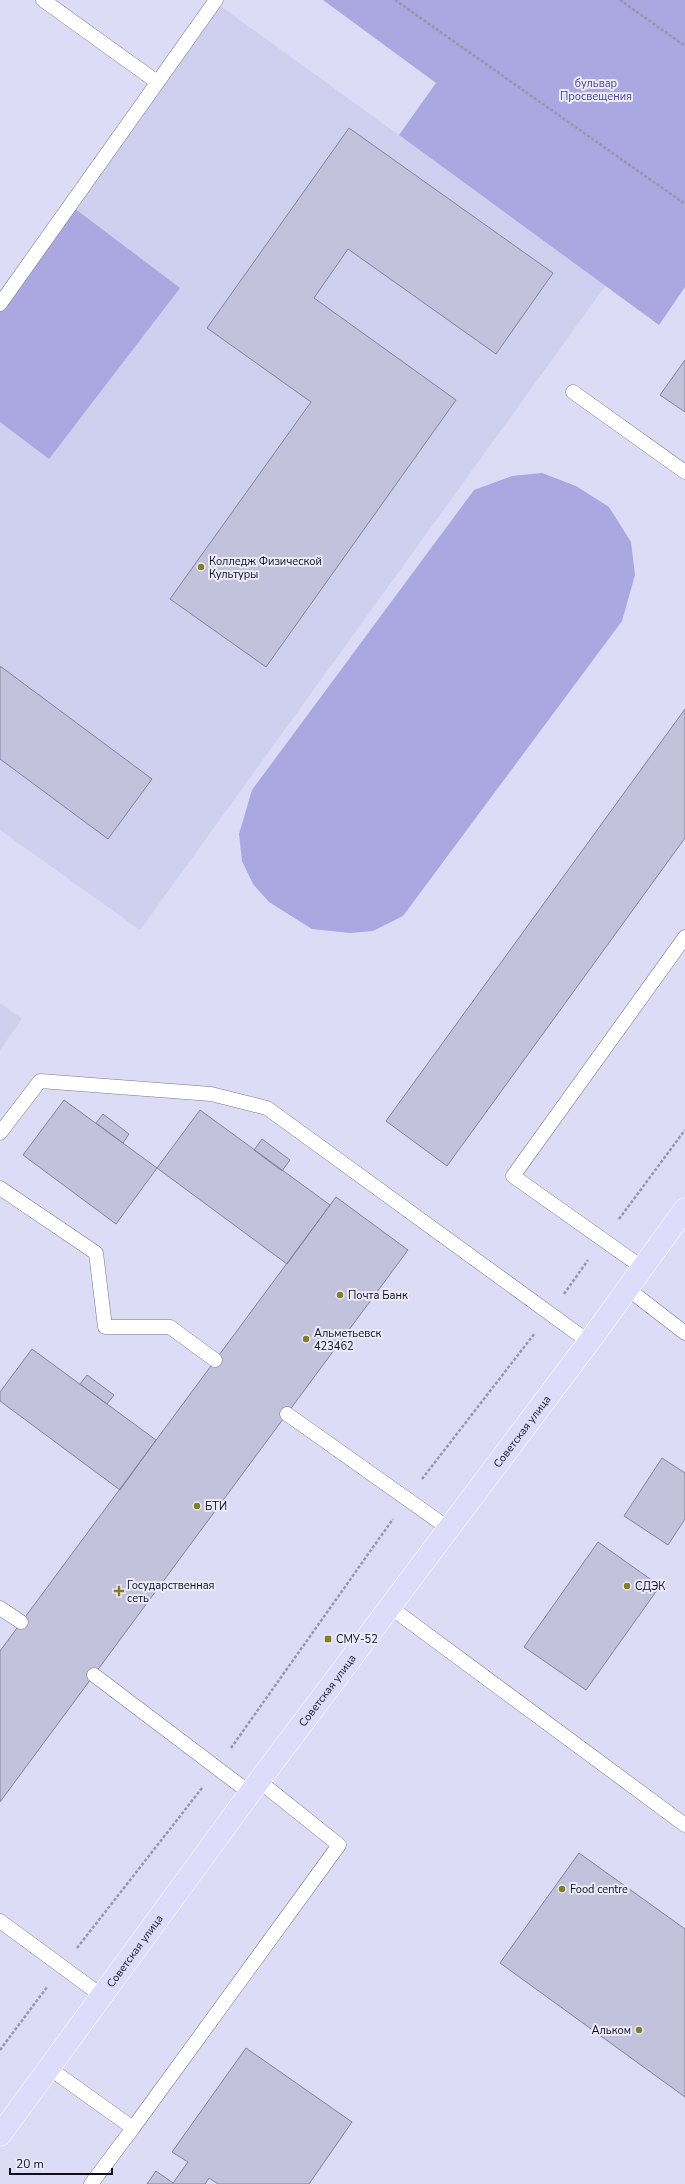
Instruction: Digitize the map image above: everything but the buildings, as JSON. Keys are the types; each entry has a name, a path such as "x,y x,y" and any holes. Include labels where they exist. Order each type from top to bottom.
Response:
{"main road":[{"name":"Советская улица","path":"0,2135 255,1787 448,1528 590,1342 685,1209"}],"lane":[{"path":"43,0 157,82"},
{"path":"0,304 216,0"},
{"path":"573,392 685,472"},
{"path":"643,1268 513,1176 685,936"},
{"path":"0,1133 40,1081 211,1094 267,1108 590,1342"},
{"path":"0,1188 96,1253 105,1327 170,1328 215,1360"},
{"path":"628,1289 685,1333"},
{"path":"287,1414 448,1528"},
{"path":"390,1607 685,1825"},
{"path":"0,1608 21,1622"},
{"path":"91,2184 339,1845 255,1787 217,1768 94,1676"},
{"path":"0,1922 102,1996"},
{"path":"49,2068 133,2128"}],"path":[{"path":"395,0 685,204"},
{"path":"620,0 685,46"},
{"path":"0,2050 62,1967 217,1768 407,1499 550,1314 685,1130"}],"shaded area":[{"name":"Колледж Физической Культуры","path":"215,2 606,285 140,930 0,830 0,305"},
{"path":"0,1003 22,1019 0,1050"}],"green space":[{"name":"бульвар Просвещения","path":"323,0 685,0 685,287 659,325 399,135 436,83"},
{"path":"70,205 180,288 49,459 0,422 0,304"},
{"path":"542,473 576,486 609,507 631,542 635,575 622,621 403,916 373,931 350,933 312,929 269,902 253,884 242,861 239,834 252,790 474,490 512,476"}],"place":[{"name":"Колледж Физической Культуры","path":"201,567"},
{"name":"Почта Банк","path":"340,1295"},
{"name":"Альметьевск 423462","path":"306,1339"},
{"name":"БТИ","path":"197,1506"},
{"name":"СДЭК","path":"627,1586"},
{"name":"Государственная сеть","path":"119,1591"},
{"name":"СМУ-52","path":"328,1639"},
{"name":"Food centre","path":"562,1889"},
{"name":"Альком","path":"639,2030"}]}
